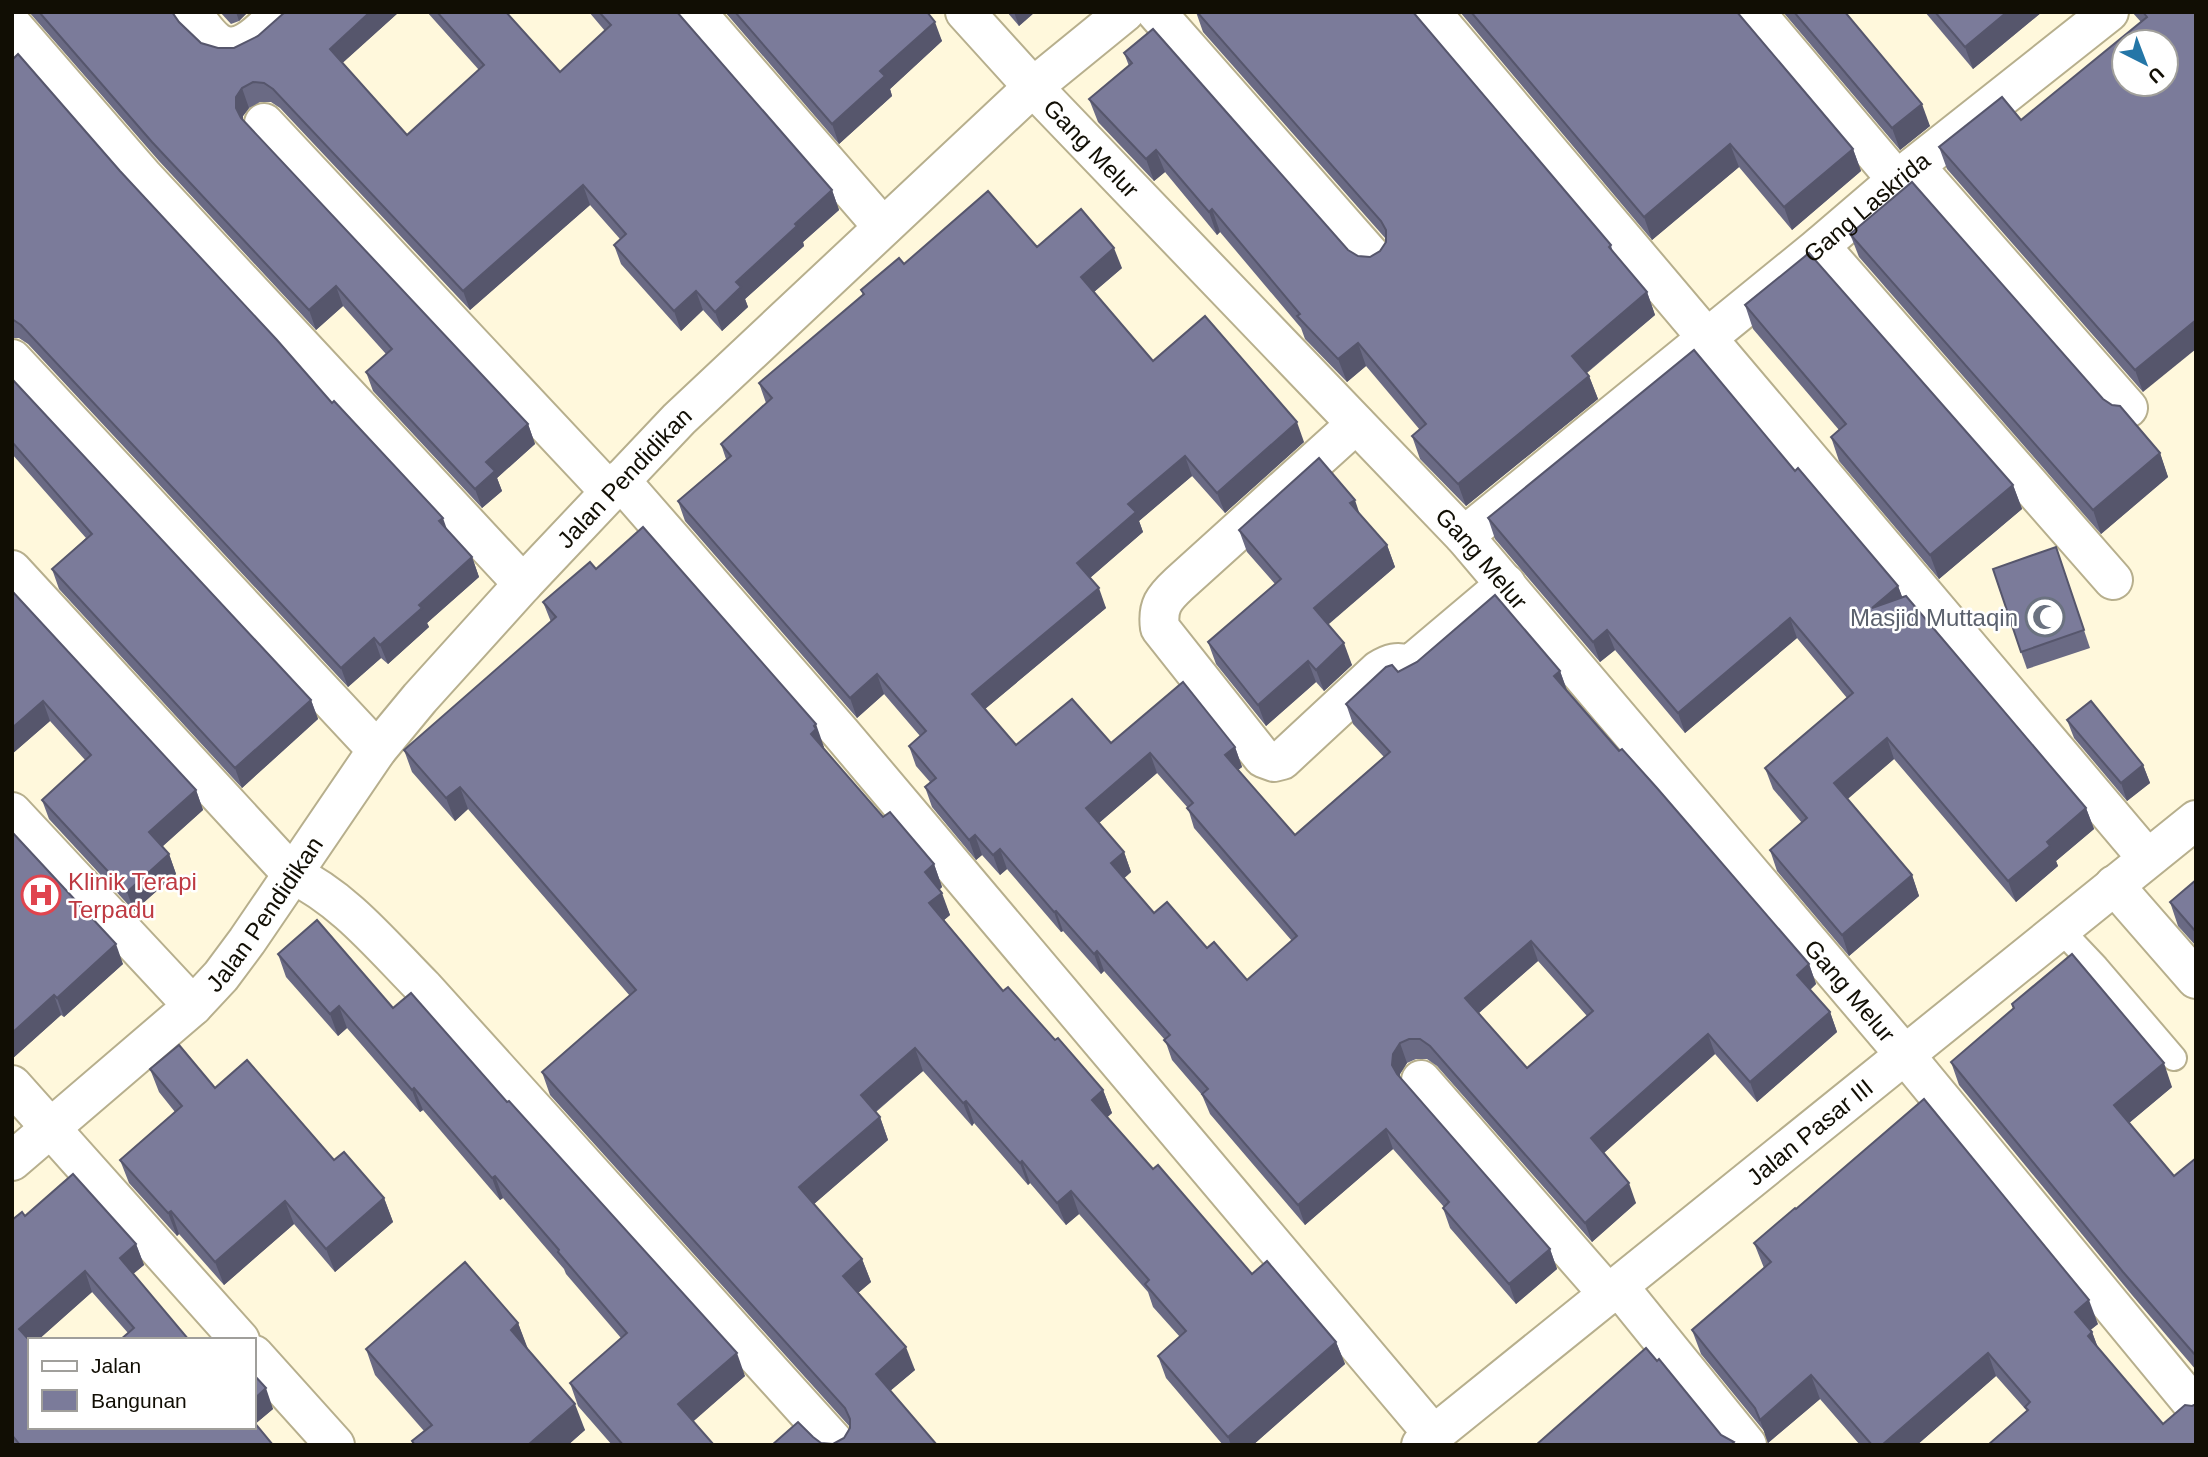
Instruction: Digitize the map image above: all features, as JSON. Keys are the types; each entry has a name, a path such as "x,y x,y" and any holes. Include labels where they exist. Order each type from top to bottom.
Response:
{"street":[{"path":"191,12 215,41 229,48 241,46 281,12"},
{"path":"696,12 883,227"},
{"name":"Gang Melur","path":"965,12 1032,86 1464,536 1905,1055 2196,1408"},
{"name":"Jalan Pendidikan","path":"12,1161 193,1006 247,942 377,750 419,698 679,419 1032,86 1125,12"},
{"path":"1156,12 1373,258"},
{"path":"1431,12 2147,859"},
{"path":"1755,12 2128,408"},
{"name":"Gang Laskrida","path":"1464,536 1906,173 2109,12"},
{"path":"12,25 152,186 523,584"},
{"path":"264,123 615,486 841,733 1427,1440"},
{"path":"1820,246 2113,580"},
{"path":"12,359 377,750"},
{"path":"1356,424 1179,584 1163,600 1158,612 1160,628 1264,758 1274,762 1282,760 1379,670 1390,663 1410,665 1506,584"},
{"path":"12,570 292,874 316,886 347,912 424,988 837,1445"},
{"path":"12,812 193,1006"},
{"name":"Jalan Pasar III","path":"1427,1440 2196,820"},
{"path":"2113,885 2196,979"},
{"path":"1421,1080 1614,1291 1747,1445"},
{"path":"12,1085 238,1338"},
{"path":"256,1357 335,1445"}],"lane":[{"path":"2060,929 2174,1058"}],"building":[{"path":"39,12 172,12 201,43 218,48 234,48 258,36 285,12 370,12 330,49 407,135 484,65 437,12 506,12 560,72 611,25 599,12 677,12 832,190 736,282 741,287 715,312 696,291 674,311 614,245 626,234 583,185 463,291 273,89 264,83 253,82 242,88 236,97 236,108 241,118 528,424 486,462 495,471 475,489 366,372 392,349 336,286 309,310 152,142"},
{"path":"735,12 927,12 935,22 880,71 885,76 832,124"},
{"path":"1197,12 1413,12 1611,245 1609,247 1647,292 1572,356 1589,376 1458,484 1412,436 1426,424 1358,343 1338,359 1297,316 1300,314 1212,209 1209,212 1156,150 1146,159 1089,99 1132,63 1124,53 1153,29 1348,250 1358,256 1370,257 1380,251 1386,242 1386,230 1381,221"},
{"path":"1471,12 1737,12 1853,149 1784,207 1730,144 1644,217"},
{"path":"1794,12 1845,12 1922,104 1892,128"},
{"path":"1935,12 2007,12 1965,47"},
{"path":"2143,12 2196,12 2196,320 2135,370 1939,147 2002,97 2021,120 2110,47 2110,98 2180,98 2180,28 2134,28 2147,17"},
{"path":"18,54 120,171 332,403 334,401 443,518 439,521 472,557 419,605 422,608 380,645 374,638 341,668 21,325 12,319 12,60"},
{"path":"1912,182 2103,399 2112,405 2120,406 2160,453 2093,510 1850,234"},
{"path":"988,191 1037,247 1081,209 1114,248 1081,277 1153,361 1205,316 1297,422 1217,493 1185,456 1128,504 1136,512 1077,563 1099,588 972,694 1016,745 1072,699 1111,743 1183,682 1235,747 1225,755 1295,835 1390,752 1346,704 1386,667 1392,665 1398,672 1417,662 1495,595 1560,671 1554,676 1619,751 1622,749 1657,788 1809,964 1797,975 1830,1012 1750,1082 1708,1034 1591,1138 1629,1183 1585,1223 1430,1046 1420,1039 1409,1039 1400,1043 1393,1054 1392,1065 1397,1074 1550,1249 1509,1284 1443,1208 1449,1202 1386,1129 1298,1205 1202,1094 1208,1089 1164,1040 1170,1035 1097,951 1094,954 1056,911 1054,912 1000,849 993,855 975,835 969,840 925,787 936,778 909,746 926,731 877,674 850,698 678,501 731,456 721,444 772,398 759,383 864,294 861,290 899,258 904,264","holes":["1150,753 1193,803 1187,808 1297,936 1247,980 1214,942 1207,948 1167,902 1154,913 1111,863 1124,852 1086,808","1531,941 1593,1011 1527,1068 1465,998"]},
{"path":"1809,253 2013,485 1930,555 1831,437 1846,424 1745,305"},
{"path":"1694,350 1795,471 1798,468 1898,586 1872,608 1906,596 2086,808 2047,842 2050,846 2008,881 1887,738 1834,783 1912,875 1842,935 1770,850 1807,818 1765,768 1853,693 1790,618 1678,713 1607,630 1593,642 1488,518"},
{"path":"12,379 311,700 235,768 52,569 92,534 12,442"},
{"path":"1319,458 1355,500 1350,503 1387,545 1314,608 1344,643 1316,670 1308,661 1258,705 1208,642 1281,579 1239,530"},
{"path":"643,527 816,724 816,729 811,734 883,817 890,812 934,864 925,872 942,893 929,903 1003,991 1008,987 1055,1040 1058,1038 1103,1090 1092,1100 1153,1169 1158,1165 1252,1274 1267,1261 1336,1342 1228,1437 1158,1356 1186,1331 1145,1284 1149,1280 1071,1191 1057,1203 1022,1161 1020,1163 966,1101 963,1103 915,1048 861,1095 880,1117 799,1187 862,1259 843,1276 906,1347 876,1374 937,1445 772,1445 798,1422 821,1443 833,1444 844,1438 850,1428 850,1419 845,1408 542,1072 636,990 460,787 446,798 404,750 556,617 543,602 590,562 596,569"},
{"name":"Masjid Muttaqin","path":"2056,547 2084,630 2021,652 1993,569"},
{"path":"12,591 196,790 149,832 169,854 127,892 42,800 91,755 43,701 12,728"},
{"path":"2091,701 2143,765 2121,783 2067,720"},
{"name":"Klinik Terapi Terpadu","path":"12,832 116,944 57,998 54,995 12,1033"},
{"path":"2196,880 2196,932 2170,902"},
{"path":"317,920 393,1008 411,993 737,1353 678,1404 714,1445 623,1445 570,1383 627,1333 495,1176 492,1178 339,1006 330,1014 278,954"},
{"path":"2072,954 2164,1063 2114,1105 2174,1176 2196,1158 2196,1356 2123,1272 1951,1062 2014,1008 2012,1004"},
{"path":"179,1045 215,1088 247,1060 334,1160 344,1152 384,1198 326,1249 285,1201 215,1262 171,1211 168,1213 120,1160 182,1106 150,1069"},
{"path":"1924,1099 2089,1300 2075,1312 2092,1332 2088,1336 2163,1424 2185,1405 2196,1404 2196,1445 1988,1445 2028,1410 2025,1407 2030,1402 1988,1353 1882,1445 1872,1445 1811,1375 1760,1420 1755,1408 1692,1330 1771,1262 1754,1243"},
{"path":"73,1174 136,1244 120,1258 187,1338 122,1338 134,1328 85,1271 19,1329 28,1339 28,1429 256,1429 256,1424 273,1445 20,1445 12,1435 12,1220 22,1212 25,1216"},
{"path":"465,1262 518,1323 511,1330 575,1404 528,1445 415,1445 412,1441 432,1425 366,1349"},
{"path":"1646,1348 1657,1361 1659,1359 1721,1435 1734,1442 1731,1445 1536,1445"},
{"path":"256,1377 266,1388 256,1397"}],"place":[{"name":"Masjid Muttaqin","path":"2045,617"},
{"name":"Klinik Terapi Terpadu","path":"41,895"}]}
